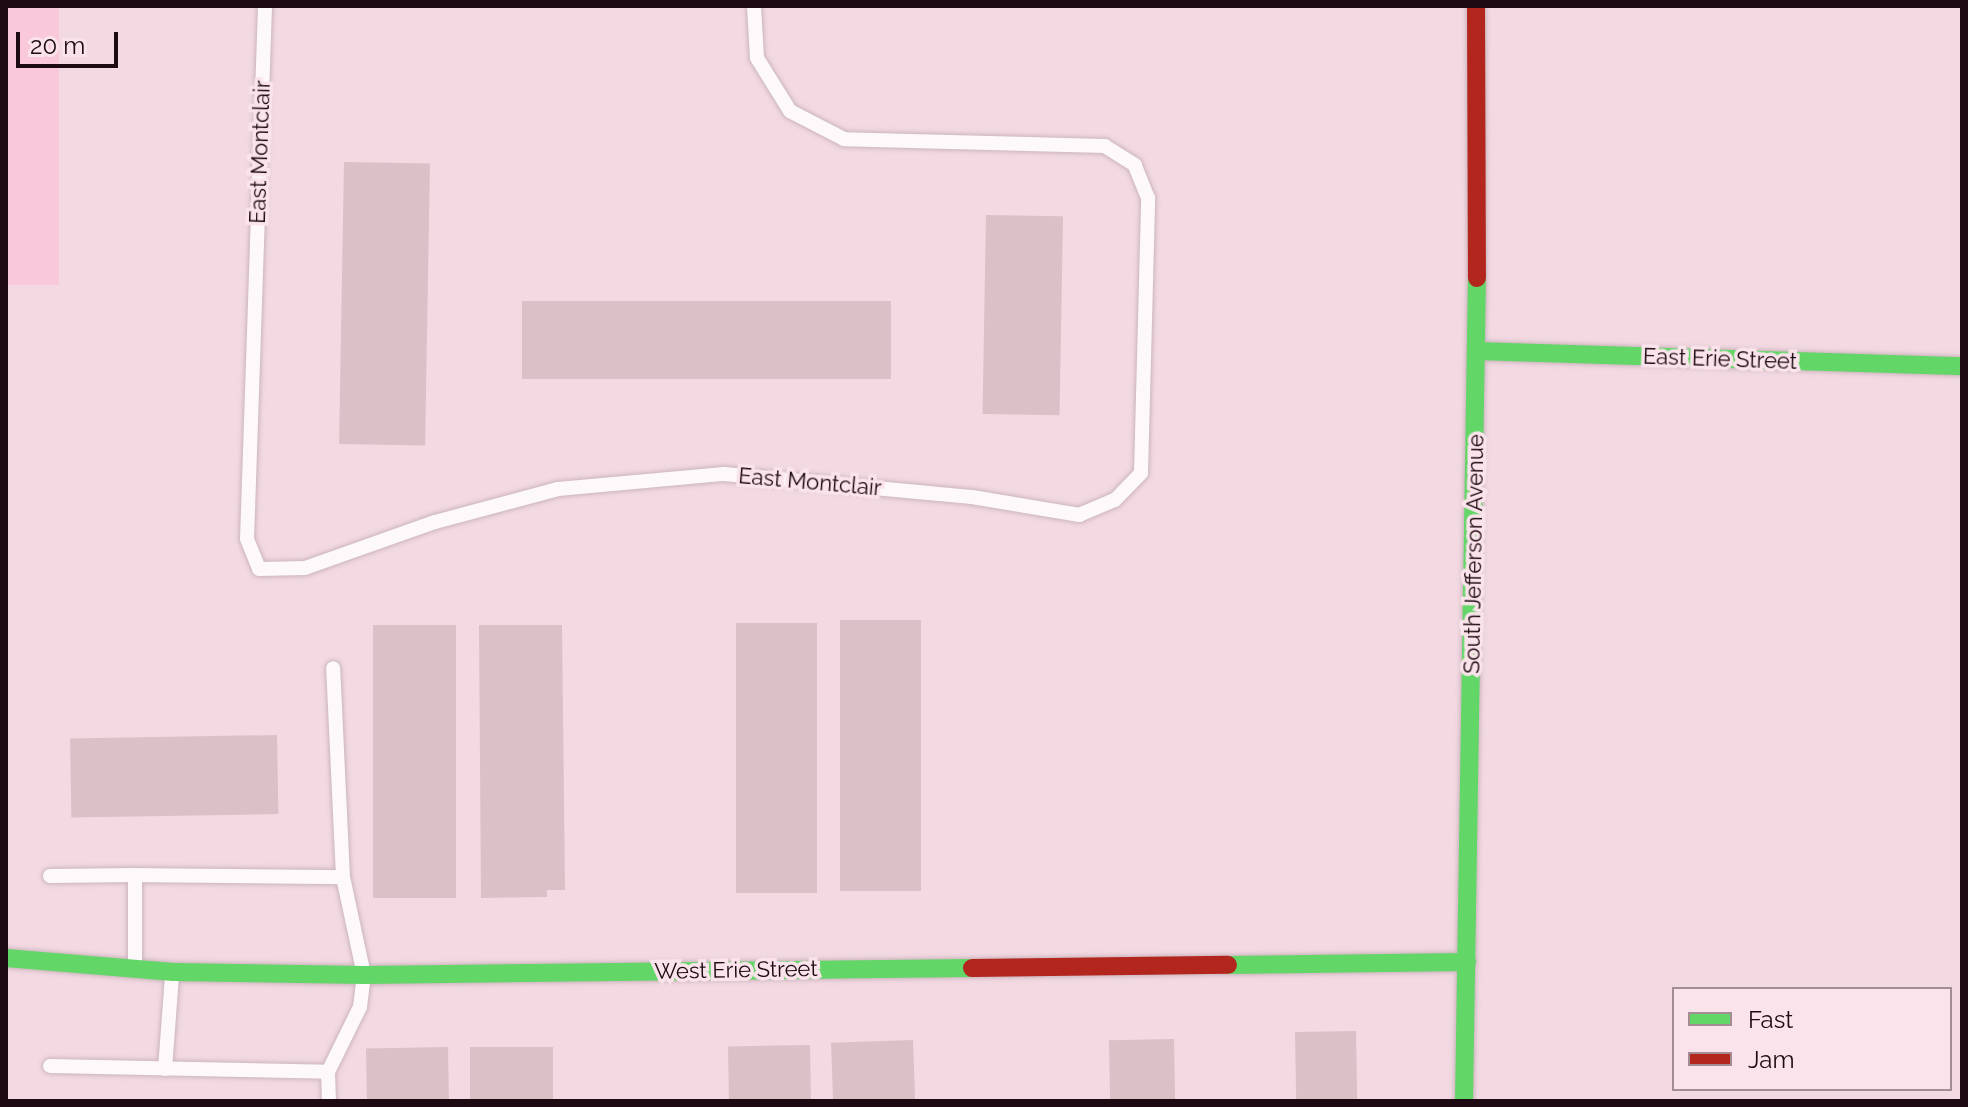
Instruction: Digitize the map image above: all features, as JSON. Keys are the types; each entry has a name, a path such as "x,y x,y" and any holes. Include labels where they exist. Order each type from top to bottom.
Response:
{"street":[{"name":"South Jefferson Avenue","path":"1464,1101 1477,351 1476,6"},
{"name":"East Erie Street","path":"1477,351 1962,366"},
{"name":"West Erie Street","path":"6,958 173,972 364,975 1467,962"}],"lane":[{"name":"East Montclair","path":"265,6 247,539 259,569 305,568 435,522 558,489 724,474 972,497 1079,515 1115,500 1141,473 1148,198 1135,165 1105,146 844,139 790,111 757,58 754,6"},
{"path":"329,1101 328,1072 360,1007 364,975 343,877 333,668"},
{"path":"134,969 135,875"},
{"path":"50,876 343,877"},
{"path":"165,1069 173,972"},
{"path":"50,1066 328,1072"}],"shaded area":[{"path":"6,6 59,6 59,285 6,285"}],"building":[{"path":"344,162 430,164 425,445 339,444"},
{"path":"986,215 1063,216 1060,415 983,414"},
{"path":"522,301 891,301 891,379 522,379"},
{"path":"840,620 921,620 921,891 840,891"},
{"path":"736,623 817,623 817,893 736,893"},
{"path":"373,625 456,625 456,898 373,898"},
{"path":"479,625 562,625 565,890 547,890 547,897 481,898"},
{"path":"277,735 278,814 71,818 70,739"},
{"path":"1356,1031 1357,1101 1296,1101 1295,1032"},
{"path":"1174,1039 1175,1101 1110,1101 1109,1040"},
{"path":"913,1040 915,1101 833,1101 831,1043"},
{"path":"810,1045 811,1101 729,1101 728,1046"},
{"path":"448,1047 449,1101 367,1101 366,1048"},
{"path":"470,1047 553,1047 553,1101 470,1101"}],"traffic: fast":[{"path":"1464,1101 1477,278"},
{"path":"1477,351 1962,366"},
{"path":"6,958 173,972 364,975 972,968"},
{"path":"1228,965 1467,962"}],"traffic: jam":[{"path":"1476,6 1477,278"},
{"path":"972,968 1228,965"}]}
